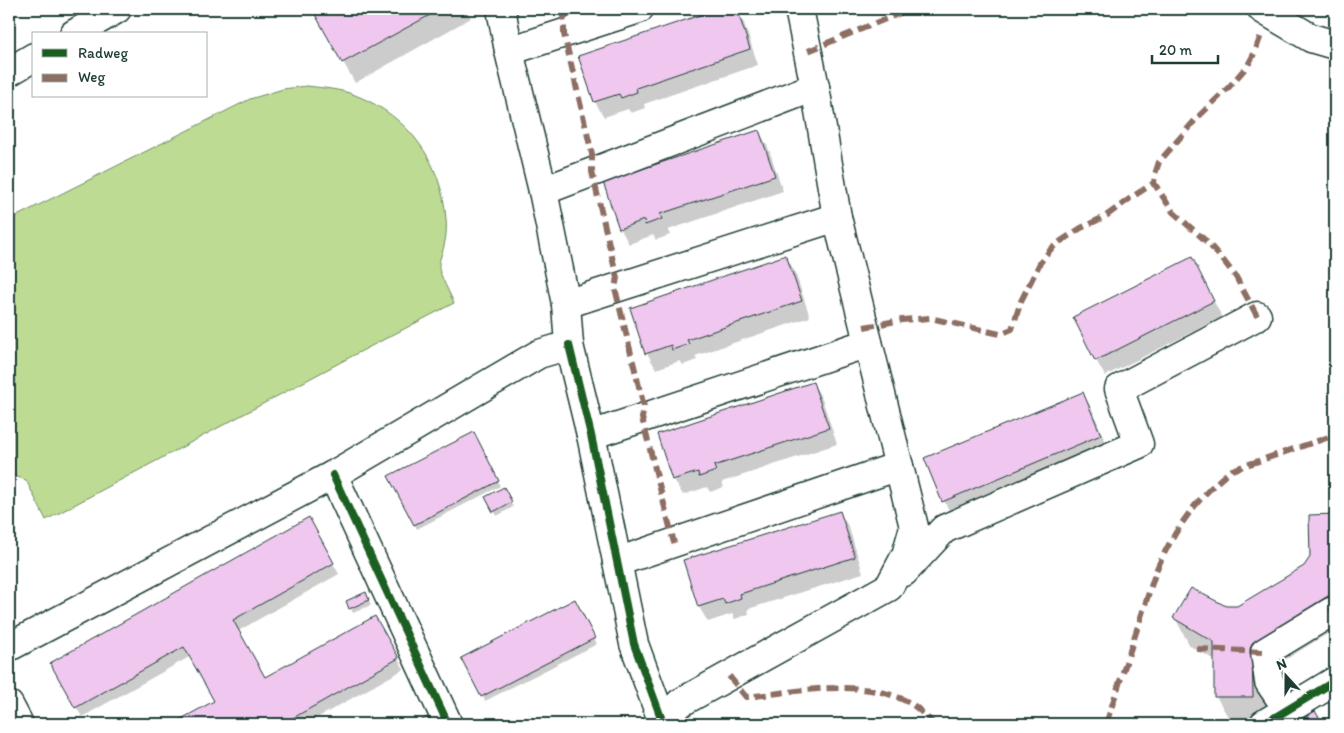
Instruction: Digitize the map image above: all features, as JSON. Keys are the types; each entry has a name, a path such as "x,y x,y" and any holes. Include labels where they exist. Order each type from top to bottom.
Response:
{"street":[{"path":"77,32 116,9"},
{"path":"501,9 509,51 544,191 566,304 569,345 591,436 634,644 663,724"},
{"path":"509,51 640,9"},
{"path":"799,9 815,87 836,217 914,527 906,555 889,587"},
{"path":"1262,9 1311,38 1335,45"},
{"path":"9,72 32,58"},
{"path":"544,191 815,87"},
{"path":"566,304 836,217"},
{"path":"663,724 680,703 889,587 944,529 1139,444 1119,389 1257,316"},
{"path":"591,436 868,343"},
{"path":"9,647 333,475 539,354 569,345"},
{"path":"617,562 899,466"},
{"path":"333,475 448,724"},
{"path":"1288,710 1269,682 1265,652 1331,612 1335,615"},
{"path":"1264,724 1335,682"},
{"path":"9,705 19,724"}],"green space":[{"path":"307,86 343,91 374,104 406,128 419,143 430,160 443,198 446,229 439,268 454,303 46,520 26,480 9,474 9,220 250,99 283,89"}],"building":[{"path":"312,9 441,9 342,63"},
{"path":"718,9 737,9 750,49 636,88 637,92 621,98 619,94 594,102 578,56"},
{"path":"759,130 775,176 660,214 662,219 645,225 644,220 619,229 603,182"},
{"path":"786,255 802,301 687,340 689,344 672,350 671,345 645,354 630,308"},
{"path":"1192,257 1214,301 1095,361 1073,317"},
{"path":"813,382 829,428 714,466 716,471 699,477 698,472 672,480 657,434"},
{"path":"1083,392 1101,435 942,502 924,458"},
{"path":"474,432 499,481 414,525 388,476"},
{"path":"504,487 512,502 493,512 485,497"},
{"path":"840,511 855,557 740,594 741,598 725,604 723,599 698,607 683,560"},
{"path":"1335,514 1335,599 1328,596 1252,643 1253,697 1214,697 1214,642 1173,618 1191,588 1226,606 1237,606 1304,566 1310,557 1309,515"},
{"path":"309,517 334,563 233,620 265,677 375,616 399,658 286,722 288,724 172,724 214,701 184,647 75,708 50,663"},
{"path":"366,592 369,600 349,609 346,601"},
{"path":"575,599 595,638 481,697 461,658"},
{"path":"1315,711 1323,724 1304,724 1301,720"},
{"path":"427,717 431,724 415,724"}],"marked path":[{"path":"561,9 564,20 564,34 592,154 592,172 617,278 615,288 644,407 642,418 674,543"},
{"path":"808,51 910,9"},
{"path":"1257,316 1236,277 1223,260 1206,241 1173,212 1154,183 1159,162 1197,118 1229,87 1248,65 1262,32"},
{"path":"864,327 902,320 930,318 1000,334 1012,329 1021,301 1040,263 1051,249 1081,228 1106,216 1154,183"},
{"path":"1106,724 1156,571 1170,542 1197,503 1219,480 1232,470 1335,435"},
{"path":"1331,612 1335,605"},
{"path":"1197,649 1265,652"},
{"path":"729,676 746,697 828,688 850,688 890,694 912,704 934,724"}],"cycle path":[{"path":"569,345 591,435 634,644 663,723 661,724"},
{"path":"333,475 448,724"},
{"path":"1264,724 1335,681"}]}
